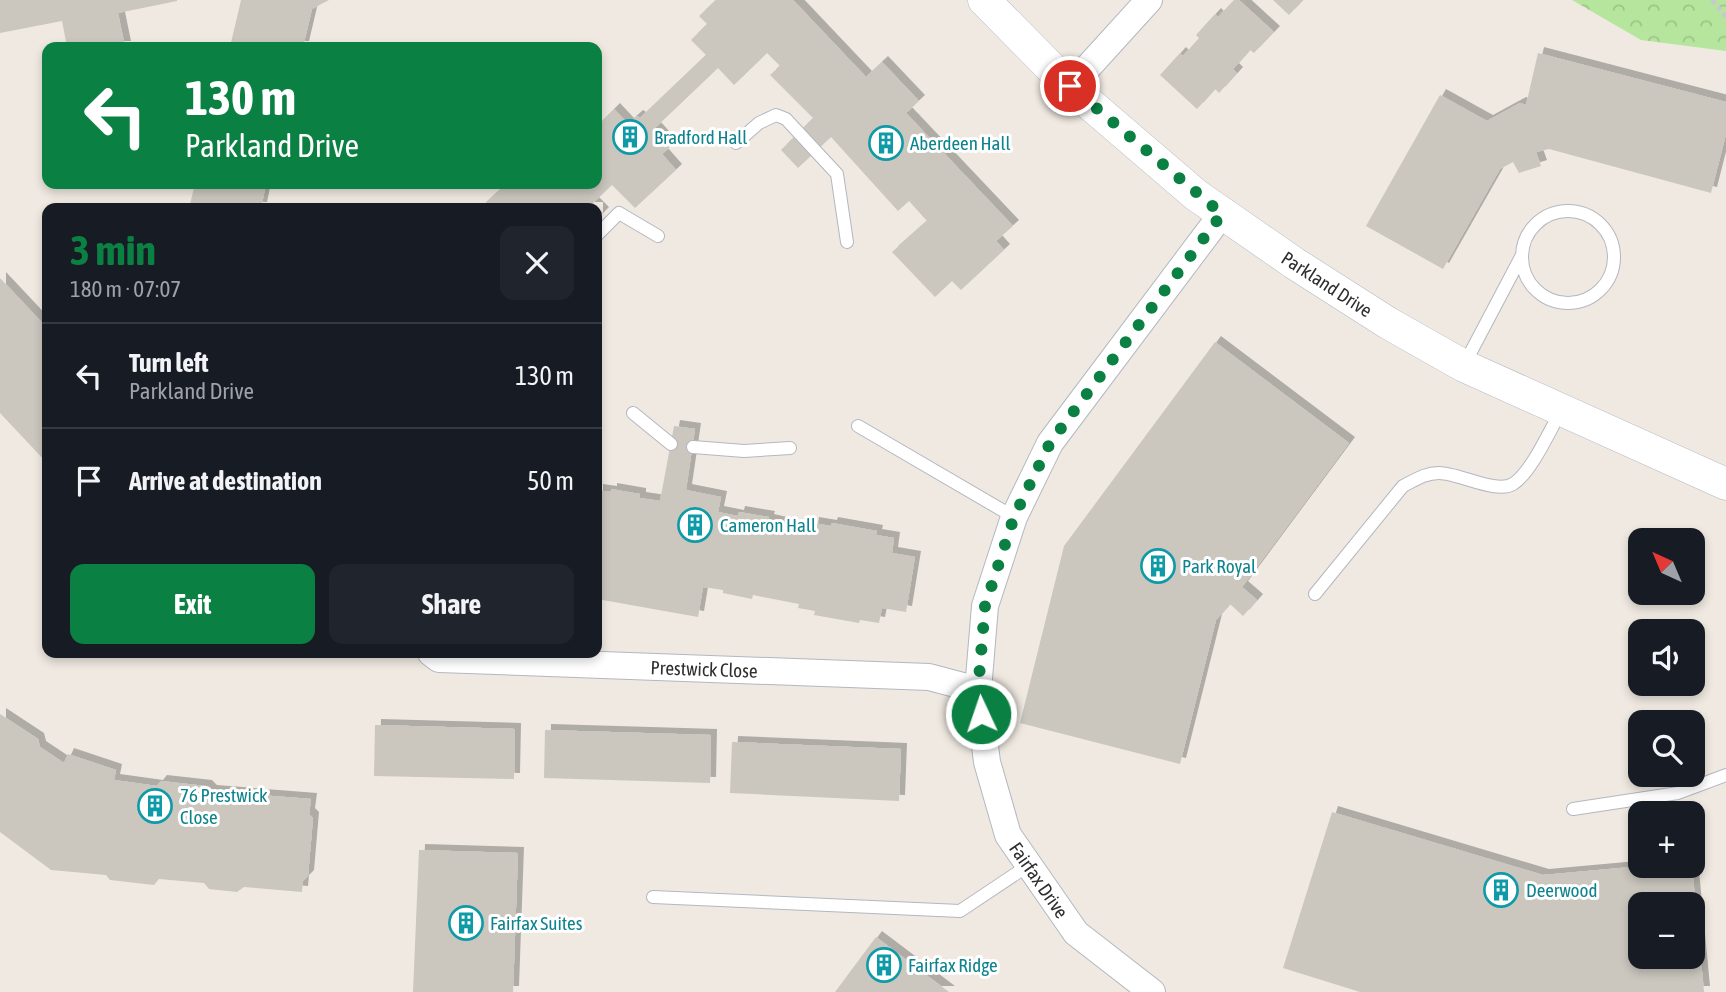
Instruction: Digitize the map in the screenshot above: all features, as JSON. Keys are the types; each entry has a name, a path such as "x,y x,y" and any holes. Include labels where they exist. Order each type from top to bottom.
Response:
{"street":[{"name":"Parkland Drive","path":"984,0 1070,86 1222,214 1388,323 1464,366 1726,484"},
{"path":"1070,86 1149,0"},
{"name":"Fairfax Drive","path":"1152,992 1076,933 1008,835 987,762 978,690 985,606 1014,517 1050,443 1222,214"},
{"name":"Prestwick Close","path":"438,658 929,677 978,690"}],"lane":[{"path":"736,143 759,123 776,115 786,119 838,174 846,242"},
{"path":"1464,366 1522,255 1525,240 1532,228 1543,218 1556,212 1585,214 1597,221 1607,232 1614,259 1611,274 1604,286 1580,301 1566,303 1551,299 1534,287 1524,269 1522,255"},
{"path":"602,230 620,213 658,236"},
{"path":"1315,594 1403,486 1422,476 1440,473 1499,488 1513,484 1532,462 1561,411"},
{"path":"633,414 671,444"},
{"path":"858,426 1014,517"},
{"path":"693,447 744,451 790,448"},
{"path":"1573,809 1678,793 1726,775"},
{"path":"653,897 960,911 1029,865"}],"path":[{"path":"1712,0 1726,17"}],"green space":[{"path":"1572,0 1726,0 1726,51 1641,40"}],"building":[{"path":"0,0 177,0 118,13 124,42 66,42 62,21 0,33"},
{"path":"241,0 329,0 312,9 304,42 231,42"},
{"name":"Aberdeen Hall","path":"716,0 793,0 866,77 882,62 919,101 906,113 1013,226 996,241 1004,250 961,290 952,281 935,297 892,252 927,221 909,201 898,211 831,137 798,168 781,150 813,118 770,75 780,66 767,53 734,85 718,68 655,128 671,146 662,154 676,170 635,208 612,185 593,203 485,203 501,189 602,189 602,121 614,109 628,124 637,116 640,118 706,55 691,40 707,24 699,16"},
{"path":"1234,0 1239,0 1274,32 1254,53 1250,50 1233,69 1237,73 1219,93 1215,89 1197,109 1160,75 1180,53 1183,56 1199,38 1196,35 1215,14 1218,17"},
{"path":"1273,0 1303,0 1289,15"},
{"path":"1538,53 1726,102 1726,134 1711,193 1549,149 1536,152 1541,166 1519,173 1513,162 1500,169 1443,269 1366,226 1440,95 1487,121 1520,103 1526,105"},
{"path":"194,189 265,189 262,203 190,203"},
{"path":"0,278 42,323 42,458 0,413"},
{"name":"Park Royal","path":"1215,342 1349,443 1242,587 1257,600 1243,616 1230,604 1216,620 1180,764 1020,723 1064,546"},
{"name":"Cameron Hall","path":"674,426 695,429 686,490 721,497 718,512 769,517 768,520 812,530 813,523 831,526 832,523 877,531 876,535 894,538 892,553 915,557 906,612 882,608 879,623 860,620 859,623 814,615 815,611 798,608 799,604 753,595 752,599 703,587 698,617 602,600 602,491 611,492 611,489 640,494 640,498 660,501"},
{"name":"76 Prestwick Close","path":"0,714 38,739 40,747 64,763 68,754 116,770 114,780 157,786 161,781 206,786 211,791 311,799 309,814 313,818 308,876 303,881 302,892 244,887 237,892 209,889 204,883 159,879 154,885 110,880 106,875 51,870 0,832"},
{"path":"375,725 515,729 514,779 374,776"},
{"path":"545,730 711,735 710,783 544,778"},
{"path":"732,742 901,749 899,801 730,793"},
{"name":"Deerwood","path":"1332,812 1543,875 1628,867 1628,878 1693,878 1694,892 1628,892 1628,969 1702,969 1704,992 1360,992 1283,968"},
{"name":"Fairfax Suites","path":"419,850 518,853 513,992 413,992"},
{"name":"Fairfax Ridge","path":"876,937 949,992 835,992"}],"place":[{"name":"Bradford Hall","path":"630,137"},
{"name":"Aberdeen Hall","path":"886,143"},
{"name":"Cameron Hall","path":"695,525"},
{"name":"Park Royal","path":"1158,566"},
{"name":"76 Prestwick Close","path":"155,806"},
{"name":"Deerwood","path":"1501,890"},
{"name":"Fairfax Suites","path":"466,923"},
{"name":"Fairfax Ridge","path":"884,965"}],"route":[{"path":"981,714 978,690 985,606 1014,517 1050,443 1222,214 1196,195 1070,86"}]}
